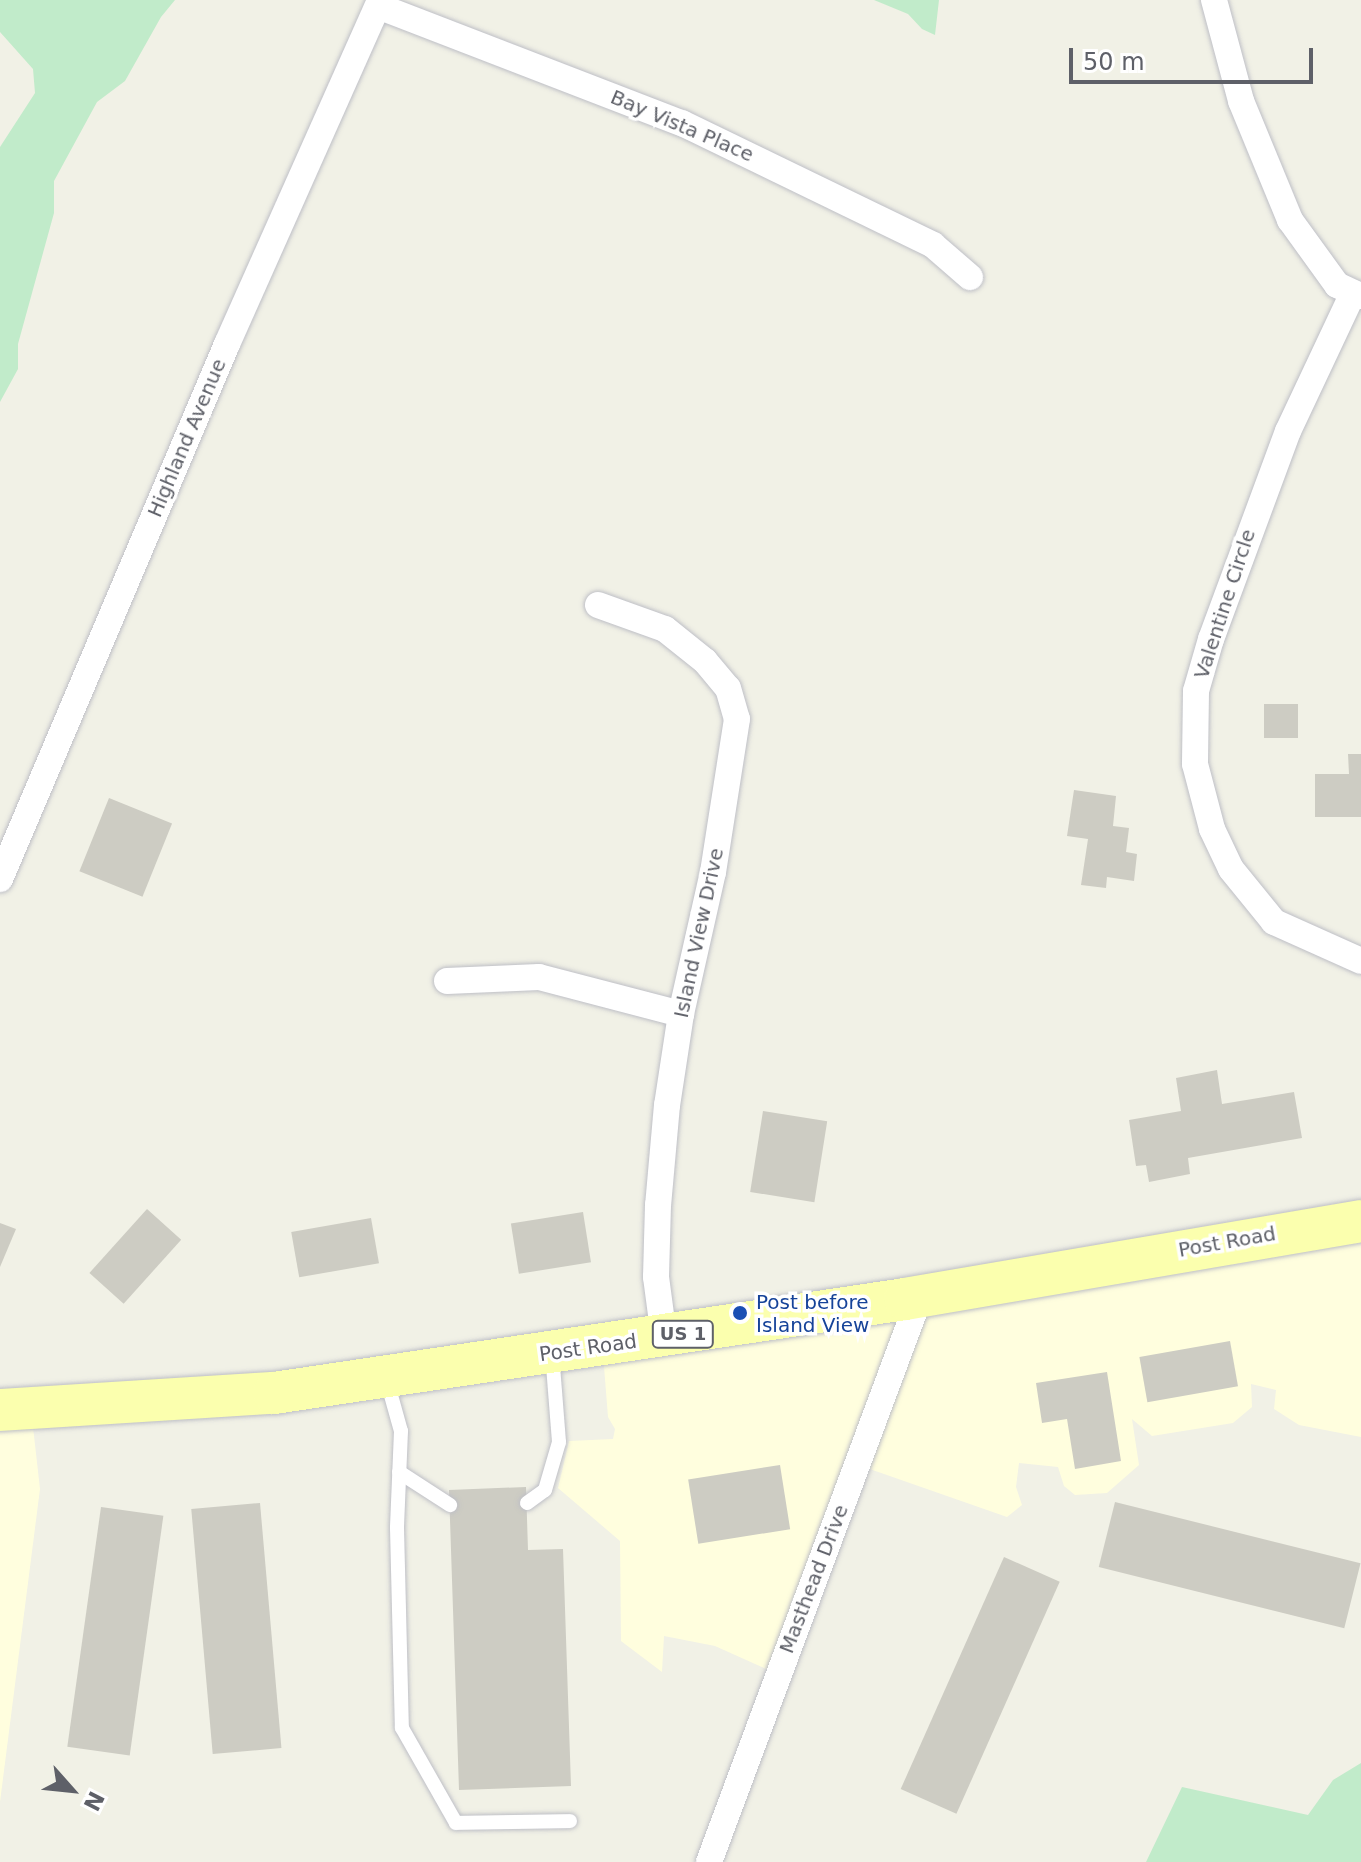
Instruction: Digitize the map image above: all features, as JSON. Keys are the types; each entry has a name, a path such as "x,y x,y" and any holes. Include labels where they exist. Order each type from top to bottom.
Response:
{"main road":[{"name":"Post Road","path":"0,1410 274,1393 664,1337 1361,1221"}],"street":[{"path":"1214,0 1241,101 1290,220 1337,285 1357,295"},
{"name":"Bay Vista Place","path":"379,3 682,123 933,245 970,277"},
{"name":"Highland Avenue","path":"0,879 227,344 379,3"},
{"name":"Valentine Circle","path":"1357,295 1288,431 1211,639 1196,691 1195,764 1212,829 1231,869 1274,922 1361,961"},
{"name":"Island View Drive","path":"598,605 665,629 705,661 728,688 737,719 713,872 681,1014 658,1205 656,1277 664,1337"},
{"path":"447,981 539,977 681,1014"},
{"name":"Masthead Drive","path":"709,1862 920,1296"}],"lane":[{"path":"527,1503 545,1490 559,1442 552,1353"},
{"path":"386,1377 401,1431 402,1728 456,1823 570,1821"},
{"path":"399,1472 450,1505"}],"shaded area":[{"path":"0,0 175,0 161,17 125,81 97,102 54,181 54,213 18,344 18,369 0,402 0,147 35,93 33,69 0,32"},
{"path":"874,0 939,0 935,35 922,29 908,14"},
{"path":"1361,1219 1361,1437 1299,1425 1274,1409 1276,1390 1251,1384 1252,1407 1233,1423 1152,1436 1132,1419 1139,1465 1107,1493 1075,1495 1064,1486 1058,1467 1019,1463 1016,1487 1022,1505 1007,1517 864,1467 775,1673 715,1646 664,1636 662,1672 621,1641 620,1541 558,1488 569,1441 613,1439 615,1429 608,1417 603,1354"},
{"path":"0,1409 31,1409 40,1489 0,1802"},
{"path":"1361,1763 1361,1862 1146,1862 1182,1787 1308,1815 1333,1780"}],"building":[{"path":"1264,704 1298,704 1298,738 1264,738"},
{"path":"1348,754 1361,754 1361,817 1315,817 1315,774 1349,774"},
{"path":"1074,790 1116,796 1113,826 1129,828 1126,852 1137,854 1134,881 1107,877 1106,888 1081,885 1088,839 1067,836"},
{"path":"109,798 172,823 142,897 79,871"},
{"path":"1217,1070 1222,1104 1294,1092 1302,1138 1188,1158 1190,1174 1149,1182 1146,1165 1136,1166 1129,1120 1181,1111 1176,1078"},
{"path":"763,1111 827,1121 814,1202 750,1192"},
{"path":"147,1209 181,1240 124,1304 89,1273"},
{"path":"583,1212 591,1262 519,1274 511,1223"},
{"path":"371,1218 379,1263 299,1277 291,1232"},
{"path":"0,1223 16,1229 0,1267"},
{"path":"1230,1341 1238,1386 1147,1402 1139,1357"},
{"path":"1107,1372 1121,1461 1075,1469 1067,1419 1042,1423 1036,1383"},
{"path":"780,1465 790,1529 698,1544 688,1480"},
{"path":"526,1487 528,1550 563,1549 571,1786 459,1790 449,1490"},
{"path":"1115,1502 1360,1563 1344,1628 1099,1567"},
{"path":"260,1503 281,1748 213,1754 191,1509"},
{"path":"101,1507 163,1516 130,1755 67,1747"},
{"path":"1004,1557 1060,1582 956,1814 901,1789"}],"place":[{"name":"Post before Island View","path":"740,1313"}]}
